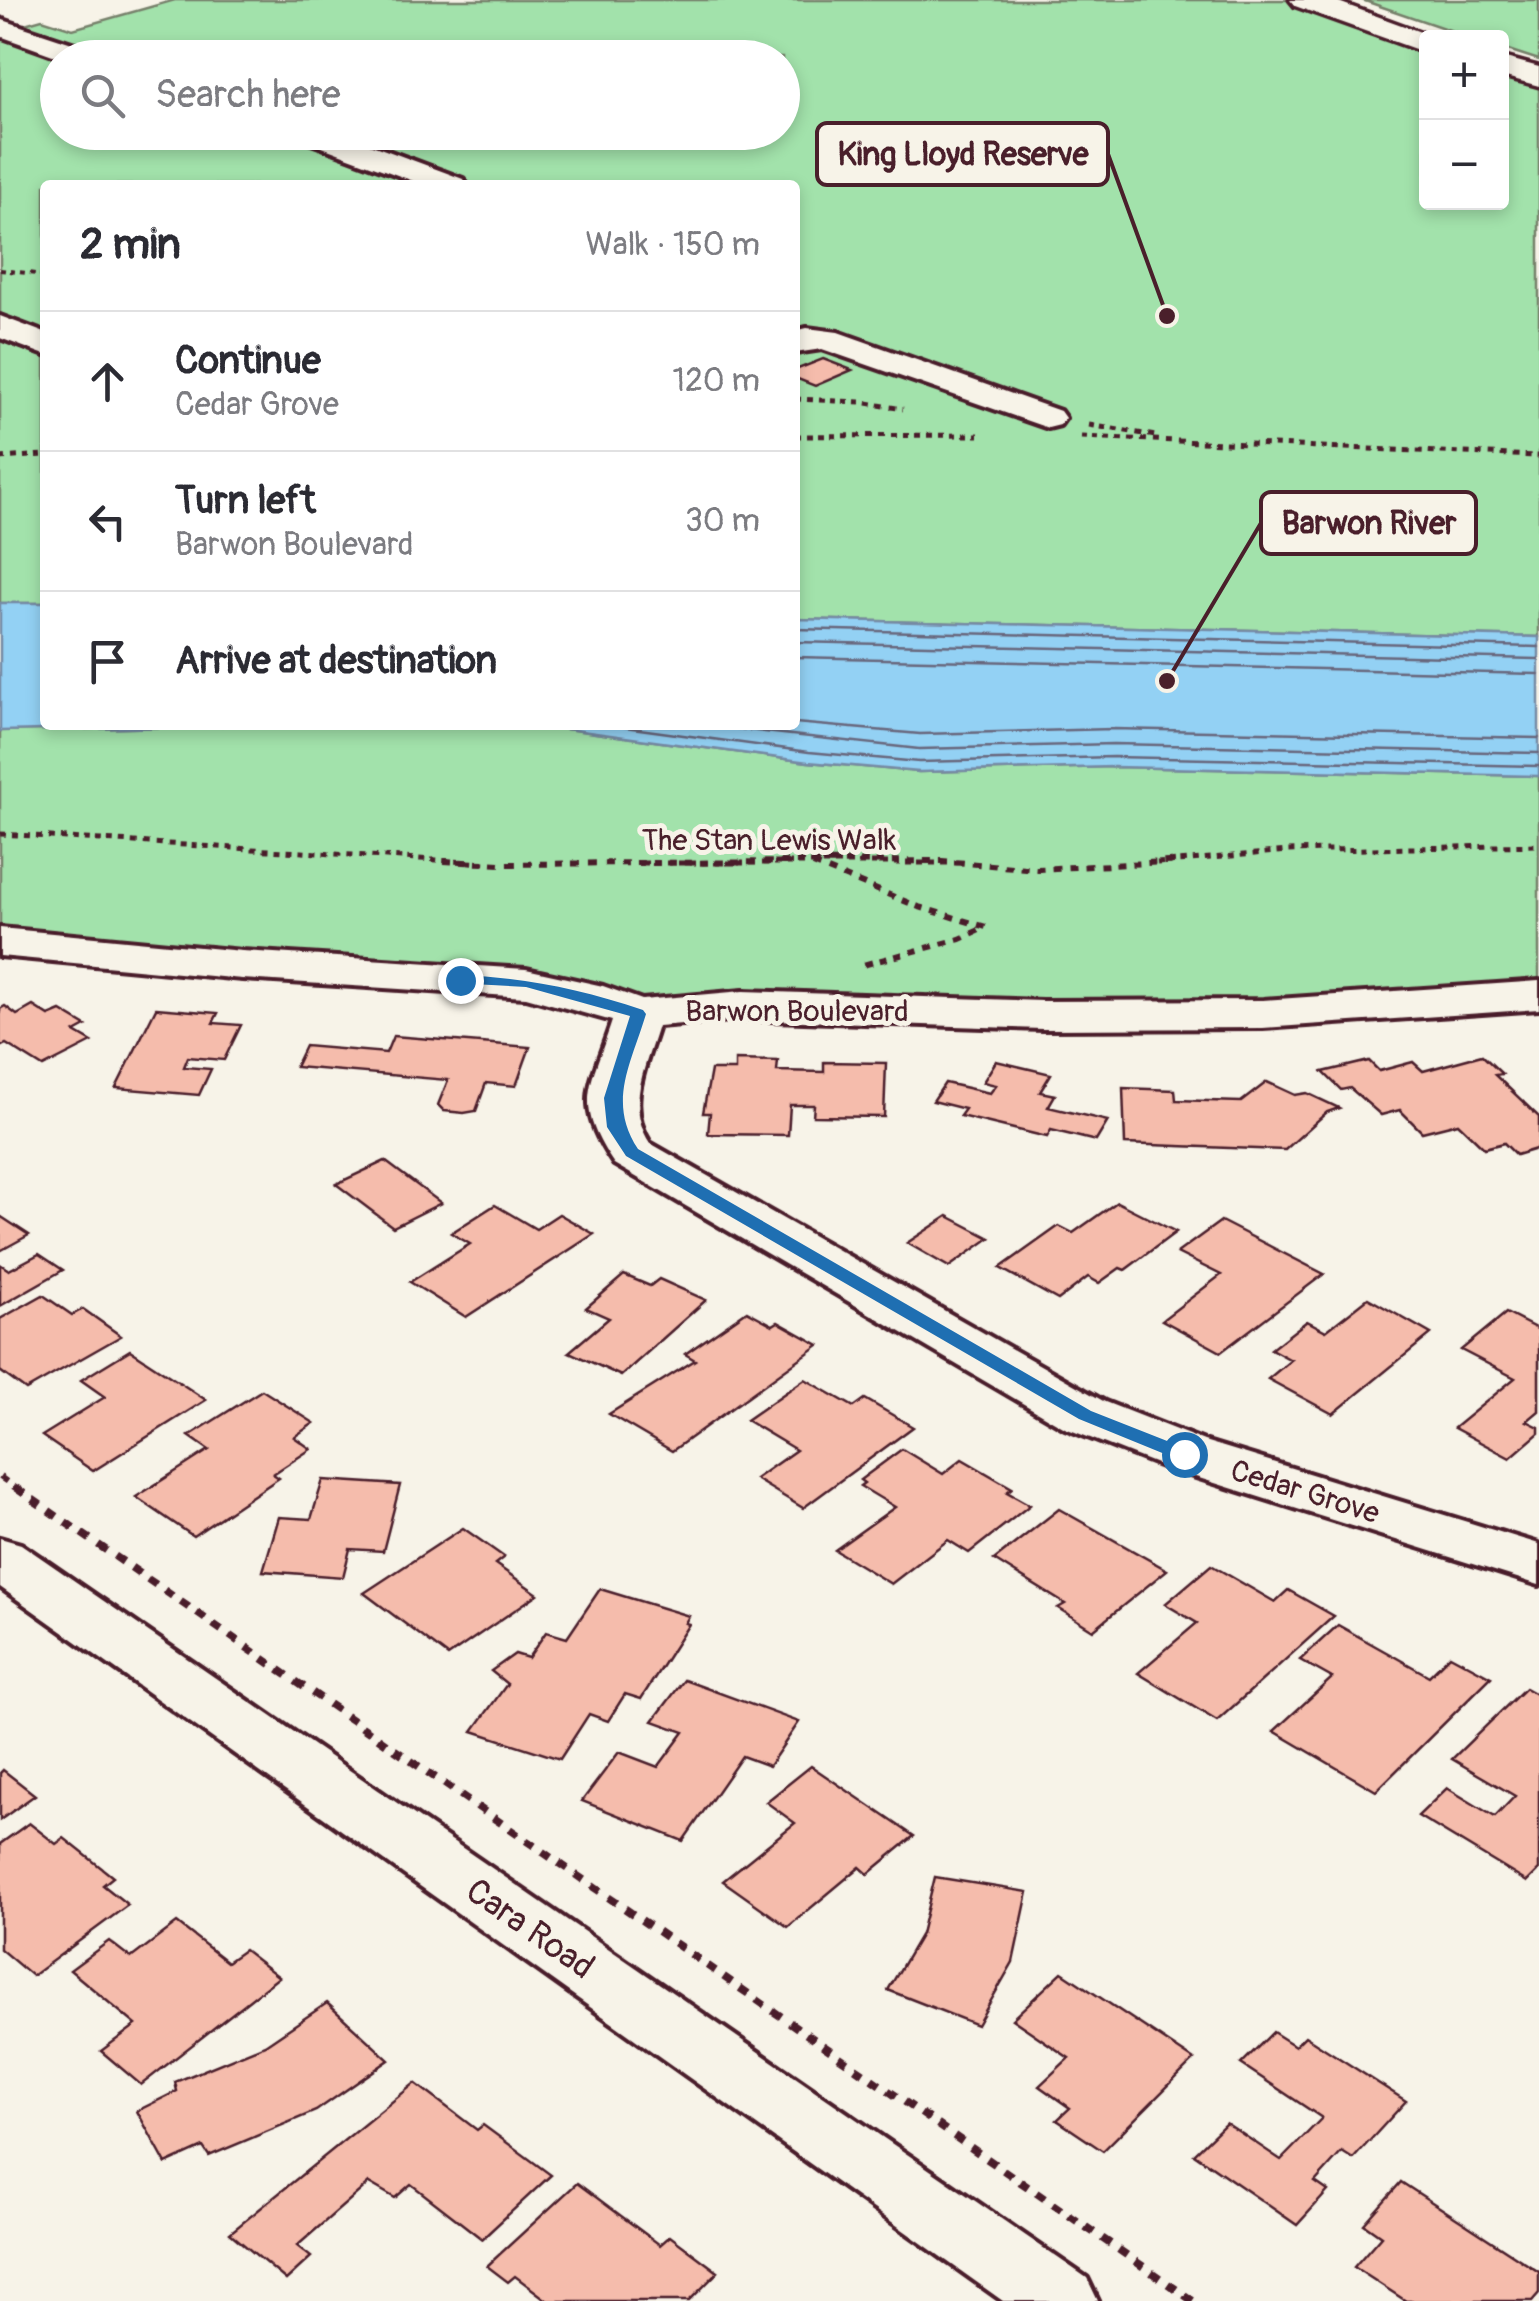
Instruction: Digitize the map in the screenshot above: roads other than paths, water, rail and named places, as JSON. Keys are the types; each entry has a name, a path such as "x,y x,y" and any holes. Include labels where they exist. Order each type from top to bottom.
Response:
{"main road":[{"path":"1305,0 1419,41"},
{"path":"1509,68 1539,77"}],"street":[{"path":"0,27 40,41"},
{"path":"357,150 438,180"},
{"path":"0,326 40,343"},
{"path":"800,341 826,339 1061,427"},
{"name":"Barwon Boulevard","path":"0,942 242,965 526,983 586,996 638,1014 743,1005 1152,1016 1262,1014 1539,995"},
{"name":"Cedar Grove","path":"638,1014 612,1098 615,1127 632,1152 1085,1415 1184,1454 1539,1564"},
{"name":"Cara Road","path":"0,1558 1061,2301"}],"water":[{"path":"0,603 40,603 43,730 0,731"},
{"path":"800,619 1539,637 1539,776 1113,767 919,772 808,762 574,730 800,730"}],"place":[{"name":"King Lloyd Reserve","path":"1167,316"},
{"name":"Barwon River","path":"1167,681"}]}
